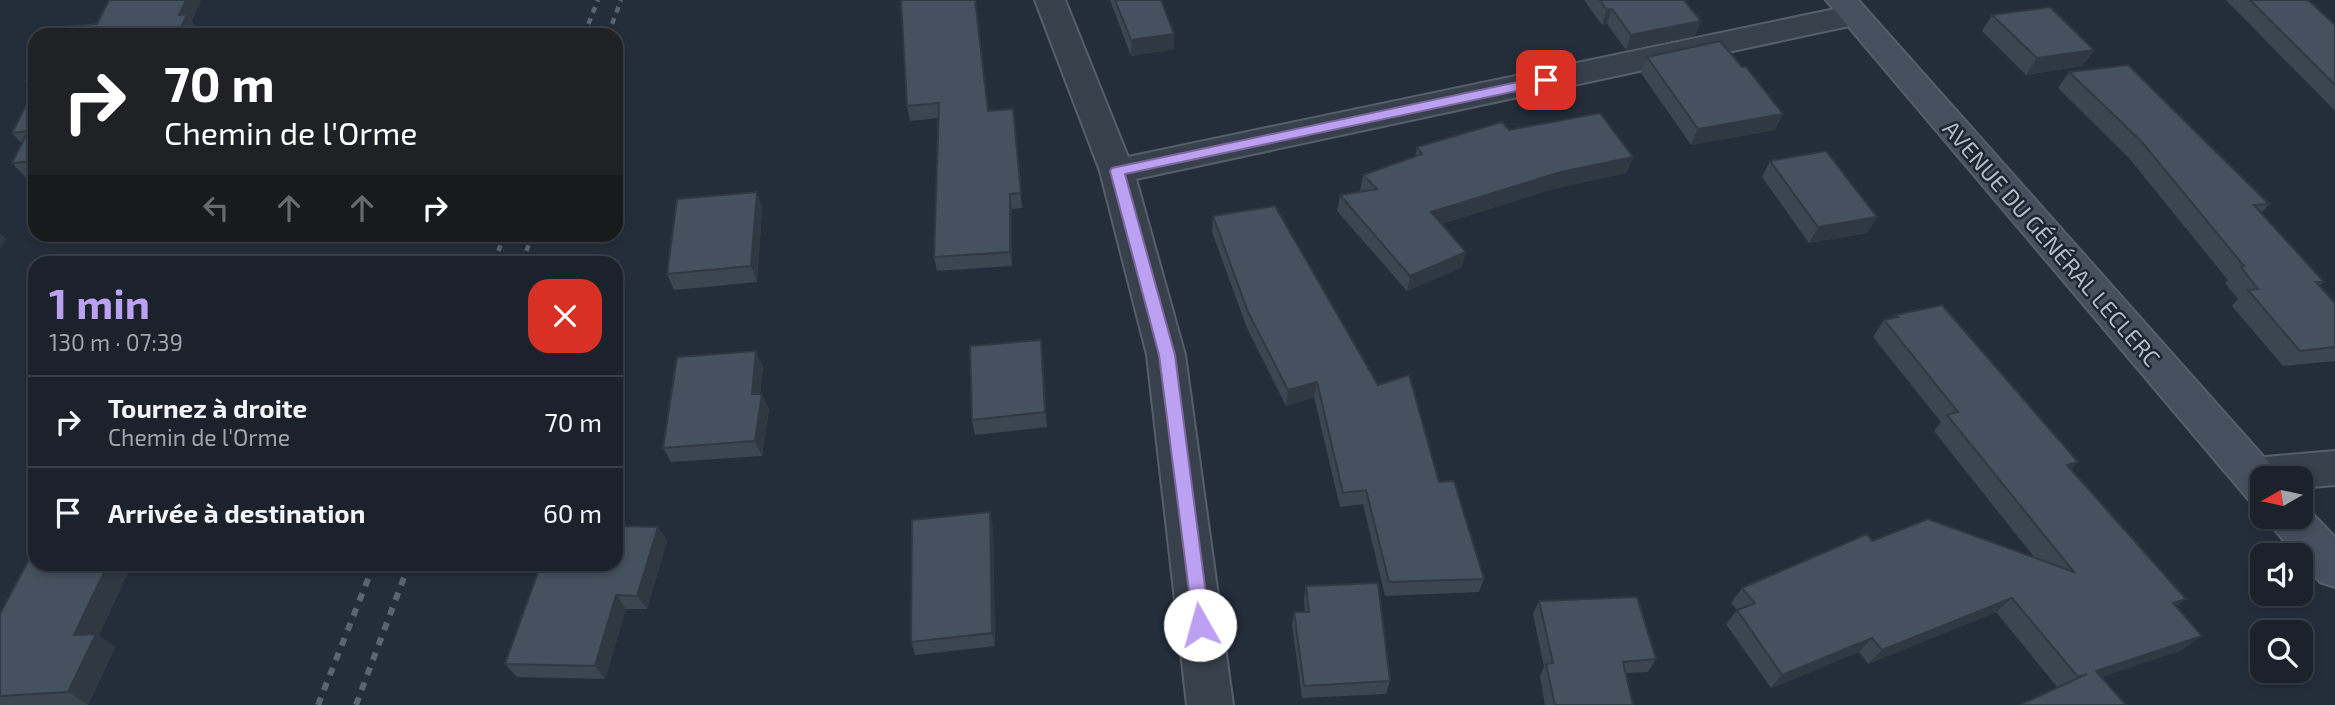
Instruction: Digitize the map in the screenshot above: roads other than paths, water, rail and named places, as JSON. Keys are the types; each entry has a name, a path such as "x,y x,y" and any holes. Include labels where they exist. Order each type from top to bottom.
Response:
{"main road":[{"name":"AVENUE DU GÉNÉRAL LECLERC","path":"1847,7 2250,471"},
{"path":"2300,529 2335,568"}],"street":[{"path":"1050,0 1117,171 1167,355 1210,705"},
{"path":"1117,171 1847,7"},
{"path":"2314,471 2335,468"}],"railway":[{"path":"587,28 598,0"},
{"path":"611,28 621,0"},
{"path":"496,256 502,242"},
{"path":"524,256 530,242"},
{"path":"318,705 371,571"},
{"path":"356,705 406,571"}]}
